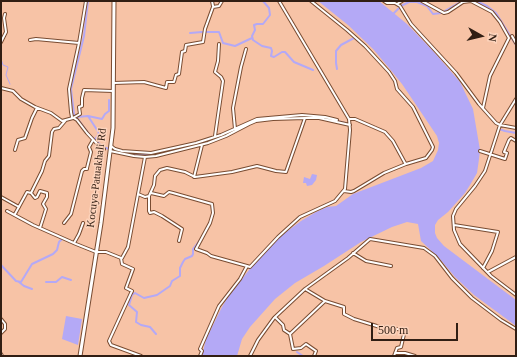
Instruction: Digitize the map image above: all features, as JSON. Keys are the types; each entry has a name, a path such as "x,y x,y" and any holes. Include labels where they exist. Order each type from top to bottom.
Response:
{"main road":[{"name":"Kocuya-Patuakhali Rd","path":"80,356 101,223 113,128 114,1"}],"street":[{"path":"86,1 79,44 69,89 72,117 76,117 93,140 104,149"},
{"path":"114,83 144,82 166,88 167,82 175,82 176,75 180,74 182,52 185,51 186,45 203,42 205,29 213,6 212,1"},
{"path":"213,6 219,6 222,1"},
{"path":"151,192 164,196 169,192 212,204 213,213 210,223 196,249 211,256 250,267 278,237 300,217 335,201 344,190 347,175 350,125 349,119 279,1"},
{"path":"312,1 365,46 388,72 395,81 397,89 413,107 433,149 426,158 384,173 354,191 351,192 344,190"},
{"path":"384,1 387,3 397,4 402,1"},
{"path":"422,1 444,13 464,2 471,1 492,12 500,22 509,38 490,76 483,108"},
{"path":"397,4 411,24 456,73 496,123 516,128"},
{"path":"1,42 6,32 4,18 5,14"},
{"path":"512,36 516,43"},
{"path":"30,40 37,39 79,44"},
{"path":"215,136 223,81 215,72 218,61 219,44"},
{"path":"235,129 234,106 246,49"},
{"path":"1,88 13,91 21,99 37,108 51,113 62,121 76,117 80,114 79,108 82,106 83,90 114,91"},
{"path":"516,99 500,125 482,176 456,209 453,216 454,230 460,244 483,269 516,295"},
{"path":"15,150 18,140 25,138 37,108"},
{"path":"110,149 151,153 196,143 215,136 227,134 253,120 271,117 311,115 337,120"},
{"path":"179,241 182,229 162,216 148,211 149,196 155,176 160,170 167,168 184,172 194,177 232,172 257,166 286,172 305,118"},
{"path":"110,149 131,156 145,157 160,155 225,137 249,124 276,119 319,118 350,125"},
{"path":"349,119 355,119 385,132 394,141 406,164"},
{"path":"31,193 48,156 52,132 54,129 59,128 65,121"},
{"path":"480,152 505,159 506,153 504,152 509,140 511,138 516,141"},
{"path":"64,223 70,214 82,171 87,169 91,152 89,147 93,140"},
{"path":"194,177 202,144"},
{"path":"141,356 109,344 109,338 132,291 126,288 134,269 122,264 122,258 128,247 145,157"},
{"path":"31,193 35,198 40,191 47,194 43,204 46,209 40,228"},
{"path":"15,214 27,192 31,193"},
{"path":"138,194 146,197 149,196"},
{"path":"1,197 19,207"},
{"path":"7,211 40,228 96,252 106,252 122,258"},
{"path":"74,243 79,234 82,223"},
{"path":"454,225 498,232 492,251 483,269"},
{"path":"250,356 258,340 275,317 305,289 348,258 370,239 424,248 435,256 452,278 478,303 516,329"},
{"path":"353,253 366,261 391,266"},
{"path":"488,272 516,257"},
{"path":"200,356 202,351 200,349 219,306 240,279 247,266"},
{"path":"305,289 325,301 344,307 344,314 354,319 380,327 405,330 401,347 397,348 394,354"},
{"path":"290,334 325,301"},
{"path":"275,317 283,325 284,330 290,334 293,349 301,348 306,344 316,351 314,356"},
{"path":"1,319 5,323 5,326 1,333"},
{"path":"394,354 405,353 415,356"}],"shaded area":[{"path":"318,1 379,1 407,24 460,82 473,109 480,150 477,173 465,193 448,212 438,220 435,225 435,233 437,238 444,246 516,300 516,326 474,295 455,277 439,258 421,241 418,224 407,222 392,227 361,242 295,283 275,299 250,327 242,339 237,356 202,356 206,339 229,295 257,260 282,235 316,212 327,207 336,206 353,194 421,168 433,161 438,150 439,143 437,136 402,84 373,49 348,25"},
{"path":"312,174 317,175 316,180 312,185 307,186 306,183 303,183 304,177 310,179"},
{"path":"66,316 82,319 78,345 62,339"}],"waterway":[{"path":"88,1 84,36 71,89 74,114 89,134"},
{"path":"263,1 269,8 270,15 263,24 254,25 255,30 252,36 253,40 262,46 271,48 271,56 274,57 282,52 285,52 294,62 313,70"},
{"path":"443,12 462,1"},
{"path":"476,1 487,6 496,13 516,45"},
{"path":"401,6 409,2 417,2 427,6 433,14 441,13"},
{"path":"392,15 400,7"},
{"path":"190,33 202,32"},
{"path":"206,32 219,32 223,43 235,46 252,38"},
{"path":"337,69 336,51 341,45 354,38"},
{"path":"1,59 3,65 8,67 6,75 10,84"},
{"path":"77,117 88,116 102,119 109,111 109,100"},
{"path":"88,116 99,133 95,140"},
{"path":"321,117 349,124"},
{"path":"499,129 516,133"},
{"path":"127,154 154,154 205,142 230,133"},
{"path":"92,137 103,147 115,151"},
{"path":"1,265 16,281 21,282 32,264 53,254 57,250 59,242 62,239"},
{"path":"156,334 150,327 136,322 137,312 129,305 132,295 135,293 144,298 157,295 170,286 172,281 180,276 180,268 183,262 185,259 192,256 193,249 200,240"},
{"path":"46,282 56,282 62,277 71,280"},
{"path":"19,282 32,289"},
{"path":"297,352 303,356"}]}
